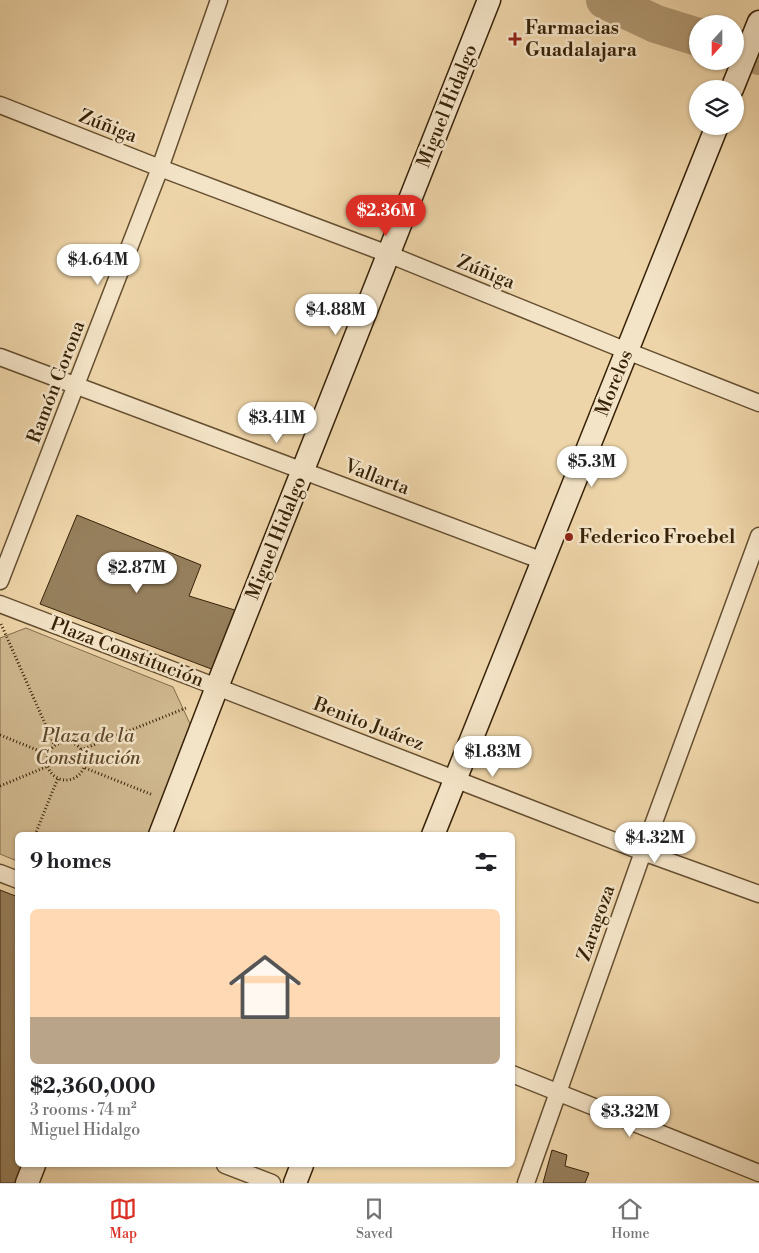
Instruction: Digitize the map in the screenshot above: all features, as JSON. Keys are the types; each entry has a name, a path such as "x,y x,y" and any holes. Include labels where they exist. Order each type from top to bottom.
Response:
{"street":[{"name":"Ramón Corona","path":"0,581 160,168 219,0"},
{"name":"Miguel Hidalgo","path":"210,684 303,471 489,0"},
{"path":"736,80 759,22"},
{"name":"Zúñiga","path":"0,106 388,254 759,404"},
{"name":"Morelos","path":"434,832 713,135"},
{"name":"Vallarta","path":"0,357 543,561"},
{"name":"Zaragoza","path":"526,1183 643,852 759,536"},
{"name":"Plaza Constitución","path":"3,605 210,684 161,832"},
{"name":"Benito Juárez","path":"210,684 643,852 759,894"},
{"path":"0,874 15,879"},
{"path":"515,1075 759,1173"},
{"path":"27,1183 33,1167"},
{"path":"230,1167 272,1183"},
{"path":"295,1183 301,1167"}],"path":[{"path":"3,605 1,625 54,744"},
{"path":"82,750 190,706 210,684"},
{"path":"0,735 47,754"},
{"path":"66,741 78,745 82,750 85,756 85,768 77,778 65,781 53,777 46,767 47,754 54,744 66,741"},
{"path":"0,786 46,767"},
{"path":"85,768 172,803"},
{"path":"37,832 58,778"}],"green space":[{"name":"Plaza de la Constitución","path":"26,628 173,687 192,728 152,832 15,832 15,860 0,854 0,638"}],"building":[{"path":"77,515 201,565 189,596 238,611 214,670 40,604"},
{"path":"0,890 15,896 15,1167 29,1167 23,1183 0,1183"},
{"path":"552,1150 567,1155 565,1166 589,1173 585,1183 543,1183"}],"waterway":[{"path":"605,0 656,24 689,34"},
{"path":"744,51 759,56"}],"place":[{"name":"Farmacias Guadalajara","path":"515,39"},
{"name":"Federico Froebel","path":"569,537"}]}
